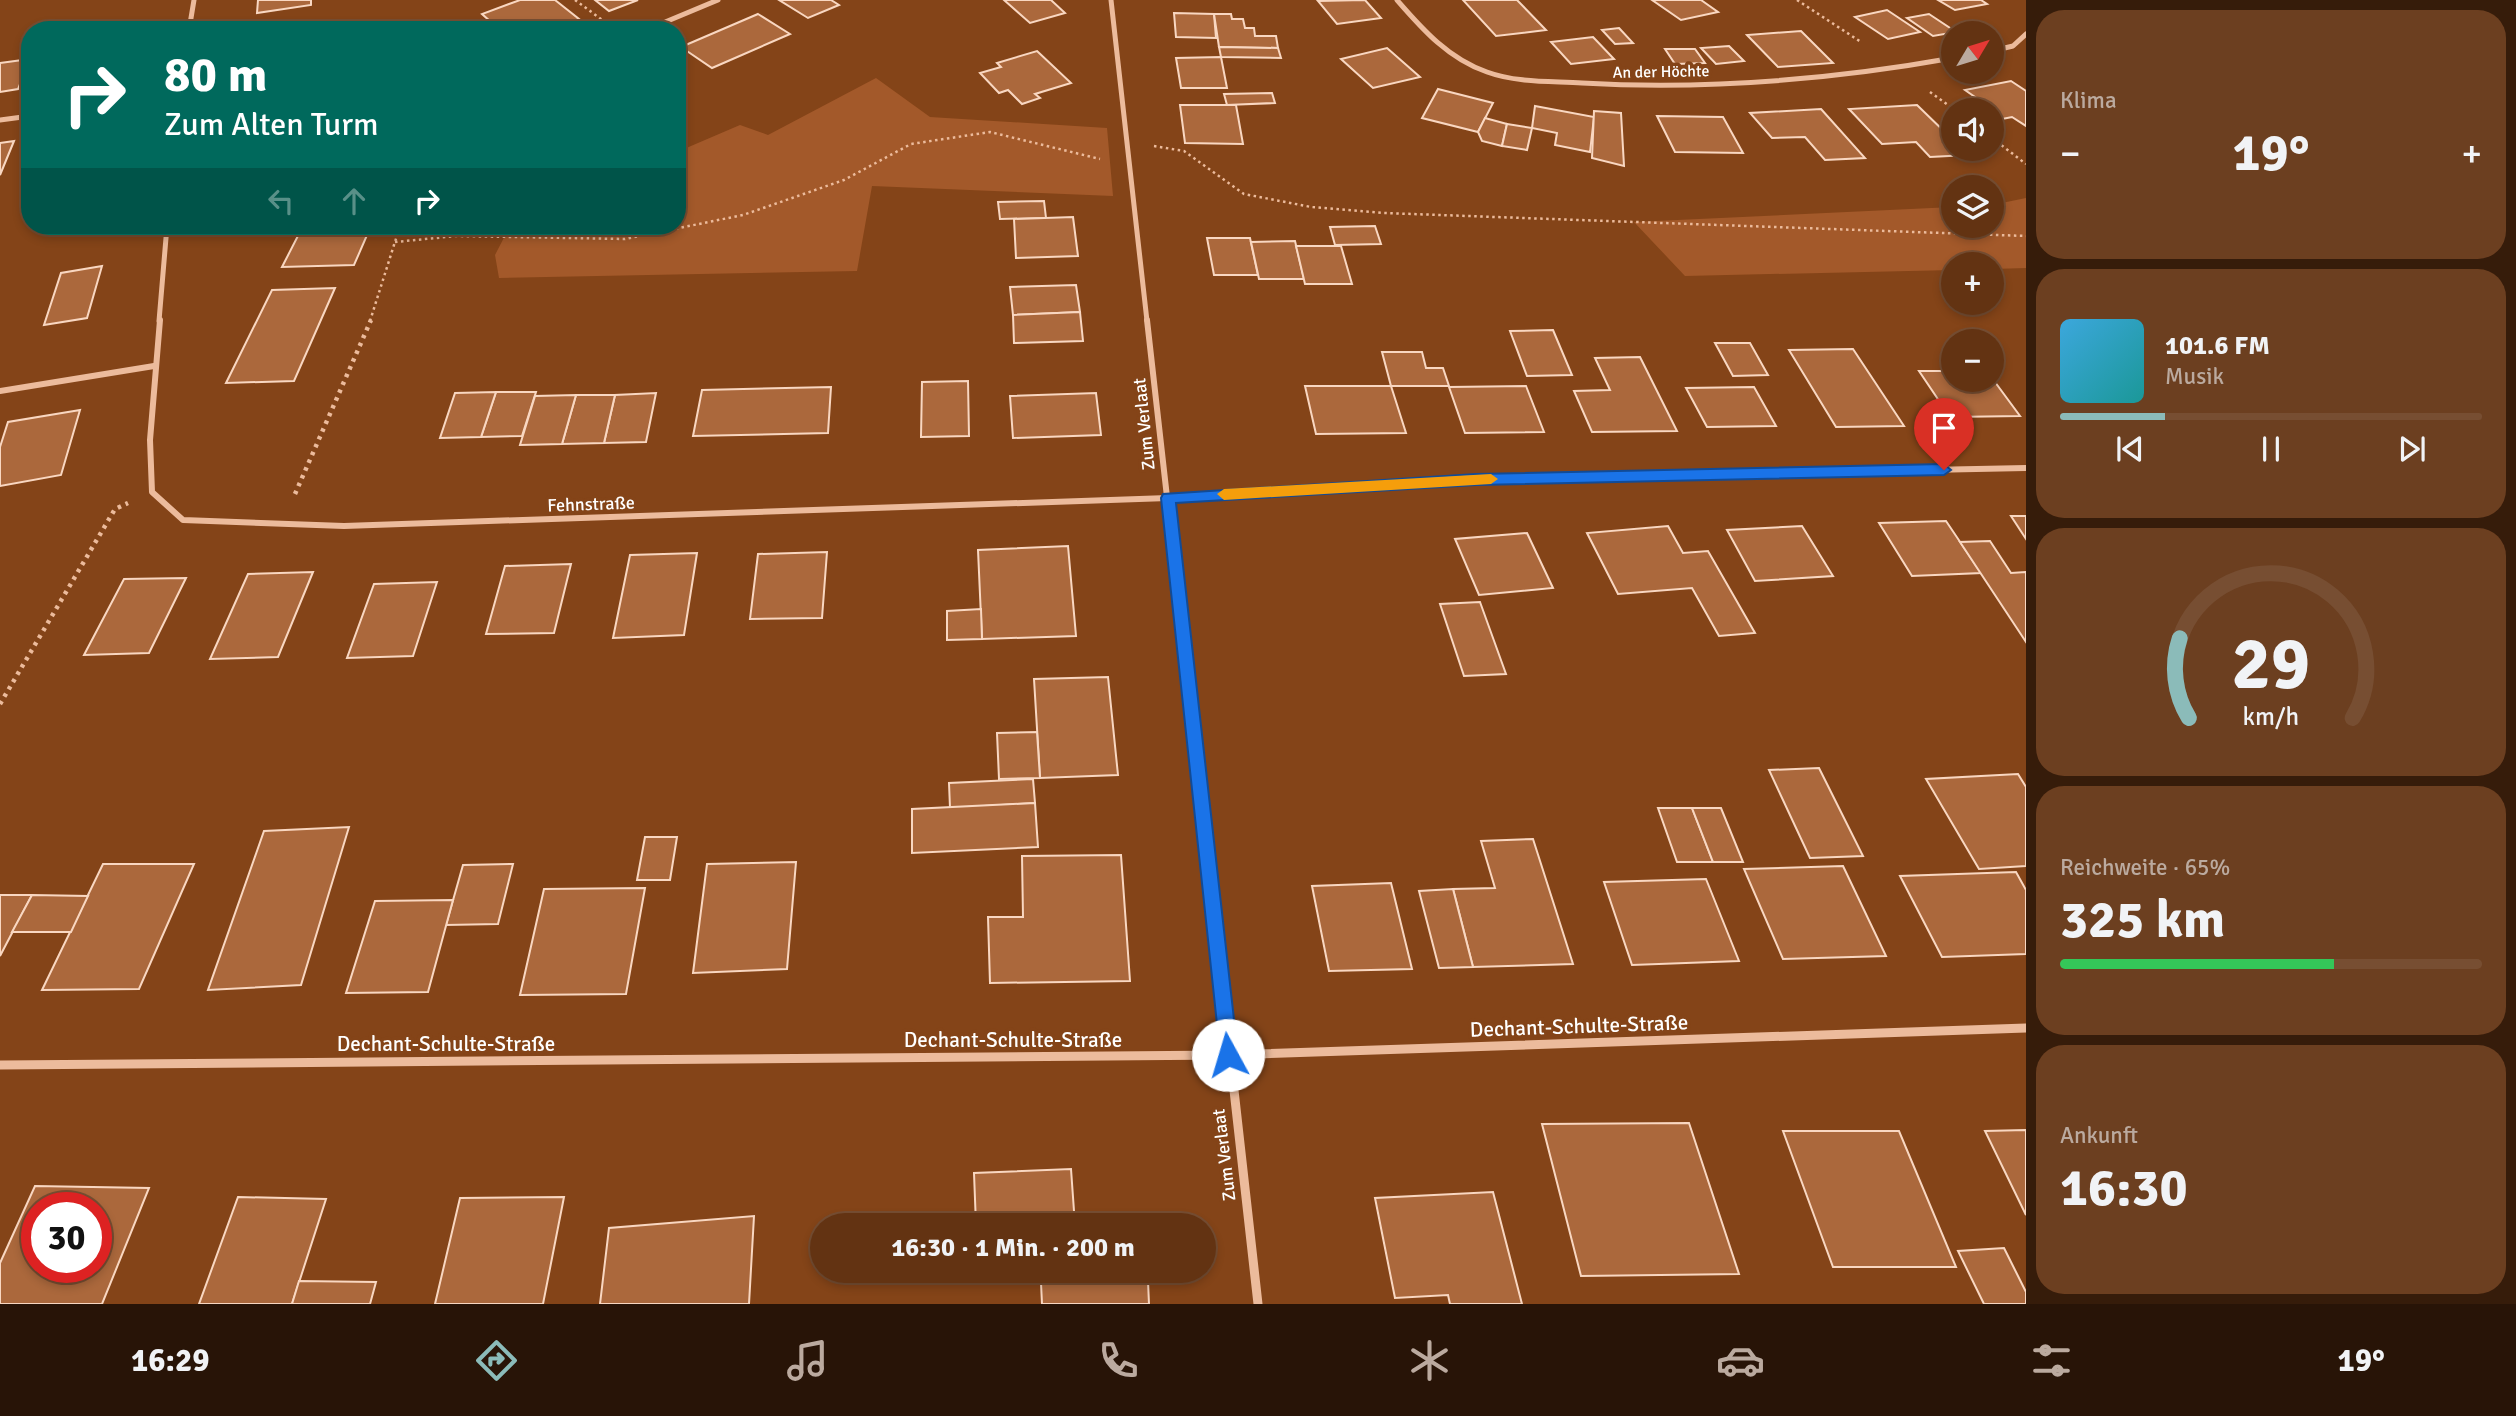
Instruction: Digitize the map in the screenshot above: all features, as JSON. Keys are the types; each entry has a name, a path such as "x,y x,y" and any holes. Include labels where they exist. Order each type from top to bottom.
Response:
{"street":[{"path":"191,21 194,0"},
{"path":"668,21 718,0"},
{"name":"Zum Verlaat","path":"1111,0 1258,1304"},
{"name":"An der Höchte","path":"1397,0 1437,46 1479,70 1526,80 1599,85 1766,83 1899,69 1941,60"},
{"path":"2004,49 2013,47 2026,34"},
{"path":"0,120 21,117"},
{"path":"152,492 150,440 154,366 166,235"},
{"path":"0,391 154,366"},
{"name":"Fehnstraße","path":"152,492 183,520 358,526 1168,498 1476,480 2026,468"},
{"name":"Dechant-Schulte-Straße","path":"0,1065 1228,1055 2026,1028"}],"path":[{"path":"575,0 604,21"},
{"path":"1797,0 1899,69"},
{"path":"686,227 743,215 844,180 911,144 990,132 1131,166"},
{"path":"1128,142 1184,151 1244,194 1311,207 1384,213 2026,236"},
{"path":"2004,147 2026,164"},
{"path":"282,524 369,326 397,235"},
{"path":"395,242 456,236 625,239 645,235"},
{"path":"0,704 115,509 152,492"}],"shaded area":[{"path":"876,78 930,117 1107,128 1113,196 872,186 857,271 499,278 495,255 505,235 686,235 686,148 740,125 768,135"},
{"path":"2026,198 2026,268 2004,269 2004,252 1941,252 1941,270 1685,276 1634,222 1941,208 1941,238 2004,238 2004,203"}],"building":[{"path":"258,0 311,0 311,5 257,13"},
{"path":"520,0 555,0 579,19 490,21 482,14"},
{"path":"595,0 638,0 609,11"},
{"path":"779,0 831,0 839,5 808,18"},
{"path":"1004,0 1051,0 1065,13 1030,23"},
{"path":"1365,0 1381,18 1337,24 1318,1"},
{"path":"1463,0 1517,0 1546,30 1496,36"},
{"path":"1652,0 1701,0 1718,12 1681,20"},
{"path":"1938,0 1981,0 1987,4 1955,10"},
{"path":"1887,10 1920,32 1888,39 1855,17"},
{"path":"1174,13 1214,14 1216,38 1176,37"},
{"path":"758,14 790,34 712,68 686,50 686,45"},
{"path":"1214,14 1231,14 1232,19 1243,19 1245,28 1254,28 1255,36 1276,36 1278,48 1219,47"},
{"path":"1929,14 1941,22 1941,35 1933,36 1907,18"},
{"path":"1619,28 1633,43 1615,44 1602,30"},
{"path":"1801,31 1833,63 1778,67 1747,35"},
{"path":"1593,37 1614,59 1571,64 1551,42"},
{"path":"1729,46 1744,61 1716,64 1701,48"},
{"path":"1219,47 1278,48 1281,58 1221,57"},
{"path":"1387,48 1420,77 1373,88 1341,59"},
{"path":"1665,49 1695,49 1705,63 1675,64"},
{"path":"1037,51 1071,83 1035,94 1040,98 1022,104 1008,90 999,93 980,73 1001,67 997,63"},
{"path":"1221,57 1227,88 1181,88 1176,58"},
{"path":"21,60 21,82 18,89 0,92 0,63"},
{"path":"2011,81 2026,91 2026,126 2012,117 2004,119 2004,98 1971,98 1975,97 1965,90"},
{"path":"1438,89 1493,103 1478,132 1422,118"},
{"path":"1272,93 1275,103 1227,105 1224,94"},
{"path":"1180,105 1236,105 1243,144 1185,143"},
{"path":"1917,105 1941,128 1941,156 1930,157 1916,142 1882,144 1849,109"},
{"path":"1535,106 1594,117 1590,152 1555,145 1557,133 1532,128"},
{"path":"1821,109 1865,158 1825,160 1805,137 1772,138 1750,113"},
{"path":"1594,111 1621,113 1624,166 1592,158"},
{"path":"1657,116 1723,117 1743,153 1675,152"},
{"path":"1485,118 1507,124 1502,146 1482,141 1478,132"},
{"path":"1507,124 1532,128 1527,150 1502,146"},
{"path":"14,141 0,175 0,143"},
{"path":"1044,201 1046,218 1000,219 998,202"},
{"path":"1073,217 1078,256 1016,258 1014,219"},
{"path":"1375,226 1381,244 1335,245 1330,227"},
{"path":"298,235 367,235 354,265 282,267"},
{"path":"1207,238 1250,238 1258,275 1214,275"},
{"path":"1295,241 1304,279 1259,279 1251,242"},
{"path":"1296,246 1341,246 1352,284 1305,284"},
{"path":"102,266 87,318 44,325 61,273"},
{"path":"1076,285 1080,312 1013,315 1010,287"},
{"path":"335,288 294,381 226,383 272,290"},
{"path":"1080,312 1083,341 1014,343 1013,315"},
{"path":"1553,330 1572,375 1527,376 1510,331"},
{"path":"1715,343 1750,343 1768,375 1733,376"},
{"path":"1853,349 1904,426 1836,427 1789,350"},
{"path":"1382,352 1422,352 1426,368 1443,368 1449,386 1391,386"},
{"path":"1640,357 1677,431 1592,432 1574,391 1610,390 1595,358"},
{"path":"1919,371 1941,371 1941,392 2002,392 2020,416 1950,417"},
{"path":"968,381 969,436 921,437 922,382"},
{"path":"1305,386 1391,386 1406,433 1316,434"},
{"path":"1526,386 1544,432 1465,433 1449,387"},
{"path":"831,387 828,433 693,436 702,390"},
{"path":"1754,387 1776,426 1707,427 1686,388"},
{"path":"496,392 536,392 522,436 481,437"},
{"path":"496,392 481,437 440,438 455,393"},
{"path":"656,393 646,442 604,443 615,395"},
{"path":"1096,393 1101,435 1013,438 1010,396"},
{"path":"576,395 615,395 604,443 562,444"},
{"path":"576,395 562,444 520,445 535,396"},
{"path":"80,410 61,475 0,486 0,447 8,422"},
{"path":"2011,516 2026,516 2026,539"},
{"path":"1946,521 1981,573 1912,576 1879,523"},
{"path":"1668,526 1683,553 1708,551 1755,633 1719,636 1692,588 1618,594 1587,533"},
{"path":"1802,526 1833,576 1755,581 1727,530"},
{"path":"1527,533 1553,588 1479,595 1455,539"},
{"path":"1990,541 2011,573 2026,572 2026,642 1960,542"},
{"path":"1068,546 1076,636 982,639 978,550"},
{"path":"827,552 822,618 750,619 758,554"},
{"path":"697,553 684,635 613,638 630,555"},
{"path":"571,564 554,633 486,634 505,566"},
{"path":"313,572 278,657 210,659 248,574"},
{"path":"186,578 149,653 84,655 124,579"},
{"path":"437,582 413,656 347,658 374,584"},
{"path":"1480,602 1506,674 1464,676 1440,604"},
{"path":"981,609 982,639 947,640 947,611"},
{"path":"1108,677 1118,775 1040,778 1034,679"},
{"path":"1037,732 1040,778 999,779 997,733"},
{"path":"1819,768 1863,856 1810,858 1769,770"},
{"path":"2018,774 2026,787 2026,866 1979,869 1926,779"},
{"path":"1033,779 1035,803 950,808 949,783"},
{"path":"1035,803 1038,847 912,853 912,809"},
{"path":"1658,808 1692,808 1713,862 1677,862"},
{"path":"1692,808 1721,808 1743,862 1713,862"},
{"path":"349,827 301,985 208,990 264,831"},
{"path":"645,837 677,837 670,880 637,880"},
{"path":"1533,839 1573,964 1473,967 1453,889 1495,888 1481,841"},
{"path":"1121,855 1130,981 990,983 988,917 1023,917 1022,856"},
{"path":"796,862 787,969 693,973 707,864"},
{"path":"103,864 194,864 139,989 42,990"},
{"path":"513,864 498,924 446,925 463,865"},
{"path":"1843,866 1886,956 1783,959 1744,869"},
{"path":"2016,872 2026,890 2026,954 1942,957 1900,876"},
{"path":"1706,879 1739,961 1632,965 1604,882"},
{"path":"1391,883 1412,969 1329,971 1312,886"},
{"path":"645,888 626,994 520,995 544,889"},
{"path":"1453,889 1473,967 1439,968 1419,891"},
{"path":"0,895 32,895 0,956"},
{"path":"32,895 88,896 71,932 12,932"},
{"path":"453,900 428,992 346,993 375,901"},
{"path":"1689,1123 1739,1274 1581,1276 1542,1124"},
{"path":"2026,1130 2026,1215 1985,1131"},
{"path":"1783,1131 1899,1131 1956,1267 1833,1267"},
{"path":"1071,1169 1074,1213 976,1213 974,1173"},
{"path":"35,1186 149,1188 112,1279 112,1192 32,1192"},
{"path":"1493,1192 1522,1304 1450,1304 1448,1295 1395,1298 1375,1198"},
{"path":"238,1197 326,1199 292,1304 199,1304"},
{"path":"564,1197 543,1304 435,1304 460,1198"},
{"path":"754,1216 749,1304 600,1304 609,1228"},
{"path":"21,1217 21,1283 111,1283 102,1304 0,1304 0,1263"},
{"path":"2004,1248 2026,1292 2026,1304 1984,1304 1958,1251"},
{"path":"299,1281 376,1282 370,1304 292,1304"},
{"path":"1041,1283 1148,1283 1149,1304 1042,1304"}],"slow traffic":[{"path":"1224,494 1491,479"}],"route":[{"path":"1228,1055 1168,498 1476,480 1944,470"}]}
